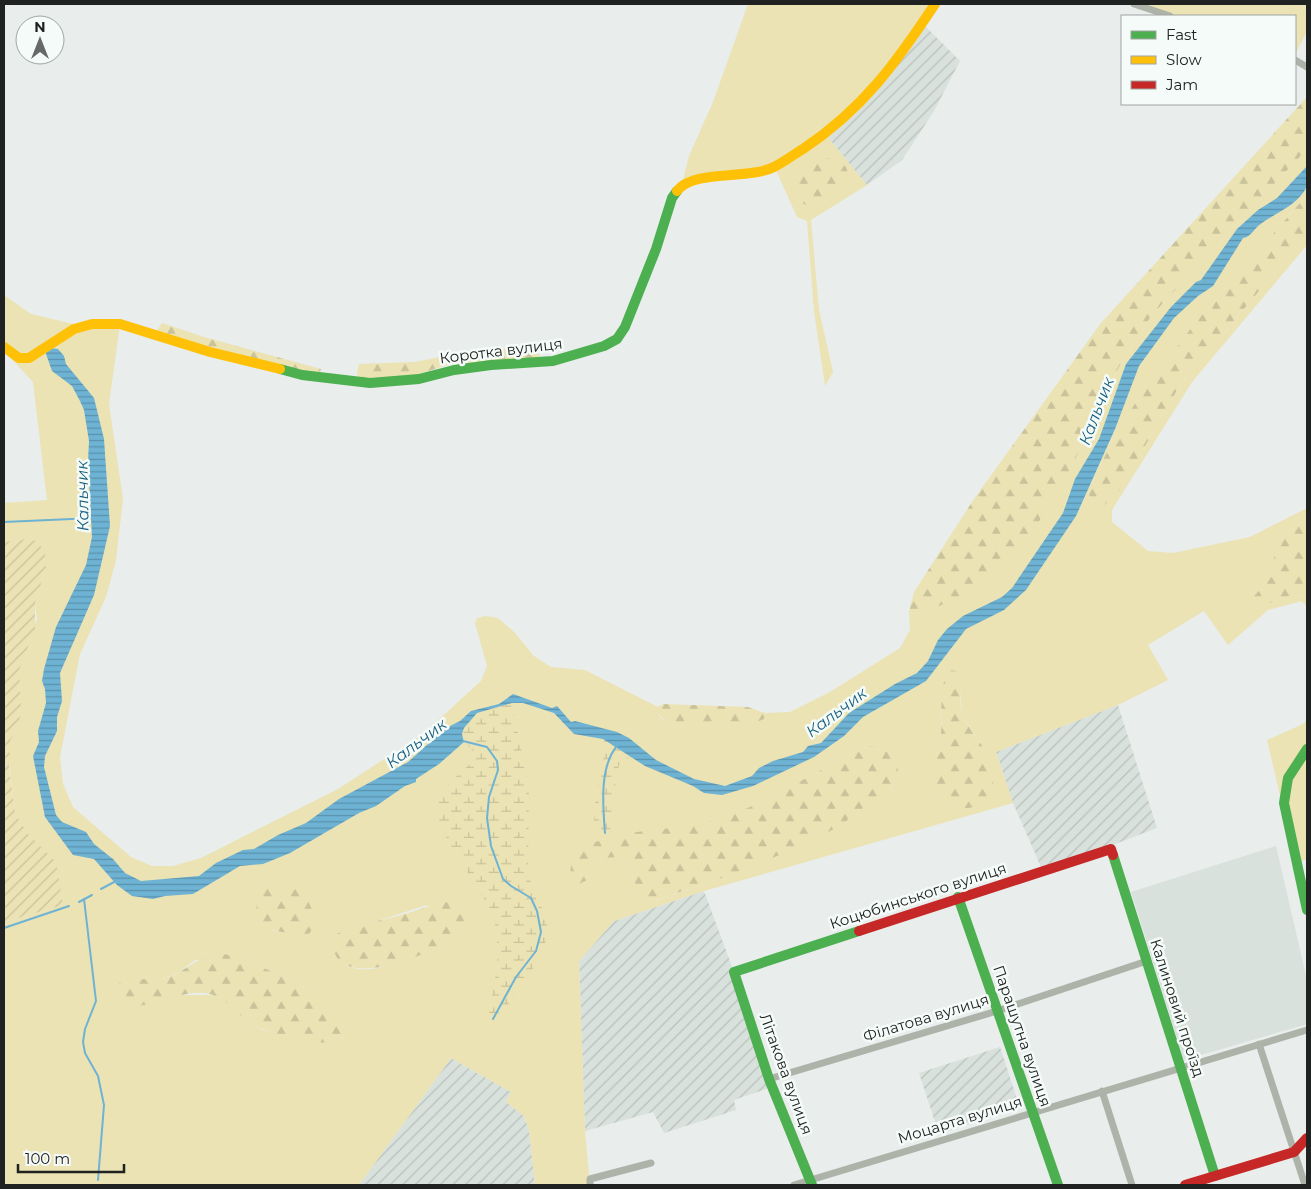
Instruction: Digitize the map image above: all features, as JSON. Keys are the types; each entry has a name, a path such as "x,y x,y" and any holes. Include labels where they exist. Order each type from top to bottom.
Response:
{"street":[{"name":"Коротка вулиця","path":"4,347 19,358 29,358 66,333 82,326 120,324 138,328 210,352 302,375 370,383 419,379 491,365 553,361 604,346 617,339 625,327 656,250 672,198 682,184 698,179 760,173 775,168 825,134 854,111 897,62 935,4"},
{"path":"1134,4 1167,15"},
{"path":"1296,61 1307,68"},
{"path":"1307,749 1291,770 1286,783 1284,797 1285,812 1305,887 1307,910"},
{"name":"Коцюбинського вулиця","path":"734,972 1111,849"},
{"name":"Калиновий проїзд","path":"1111,849 1215,1176"},
{"name":"Парашутна вулиця","path":"958,898 1058,1185"},
{"name":"Філатова вулиця","path":"769,1079 997,1011 1147,961"},
{"name":"Літакова вулиця","path":"734,972 769,1079 811,1183"},
{"name":"Моцарта вулиця","path":"794,1185 811,1183 1102,1091 1307,1030"},
{"path":"1259,1044 1305,1185"},
{"path":"1102,1091 1132,1185"},
{"path":"1185,1185 1294,1152 1306,1141"},
{"path":"590,1182 650,1163"}],"shaded area":[{"path":"923,24 960,61 934,111 902,160 867,185 825,134"},
{"path":"1118,705 1157,828 1115,844 1041,867 1013,803 996,752"},
{"path":"1276,846 1307,980 1307,1024 1184,1060 1131,892"},
{"path":"704,891 734,972 772,1087 734,1100 736,1110 664,1133 653,1112 585,1131 579,961 614,921"},
{"path":"1000,1047 1020,1108 939,1134 919,1073"},
{"path":"451,1058 511,1092 506,1102 524,1116 529,1130 535,1185 359,1185"}],"green space":[{"path":"748,4 935,4 897,61 825,134 867,185 811,220 819,310 833,372 825,386 814,311 807,221 797,217 775,168 682,184 689,156 713,102"},
{"path":"1134,4 1307,4 1307,31 1296,53 1296,15 1167,15"},
{"path":"1307,97 1307,149 1151,316 1116,372 1072,466 1022,550 982,585 931,610 919,614 909,612 914,592 974,499 1101,323"},
{"path":"1307,149 1307,195 1195,323 1140,395 1113,440 1088,490 1092,506 1119,491 1180,385 1307,234 1307,245 1192,382 1112,510 1112,522 1148,551 1173,553 1250,537 1307,508 1307,519 1285,534 1274,547 1274,574 1255,595 1259,609 1288,596 1307,597 1307,607 1302,601 1268,610 1228,645 1204,611 1148,645 1168,680 1118,705 996,752 1013,803 704,891 614,921 579,961 585,1131 590,1185 535,1185 529,1130 524,1116 506,1102 511,1092 451,1058 359,1185 4,1185 4,922 62,905 15,813 8,753 10,741 18,727 19,670 37,619 35,603 46,568 26,539 4,542 4,503 47,500 33,382 4,351 4,295 31,314 82,326 120,324 109,404 123,499 116,560 106,597 80,654 60,757 63,784 73,807 131,857 152,866 173,866 201,858 338,789 423,734 481,681 487,666 475,623 477,618 485,616 498,618 514,632 534,656 551,667 585,670 658,707 659,716 666,722 763,719 765,713 790,712 830,692 900,648 910,630 909,612 919,614 1072,466 1116,372 1151,316","holes":["959,676 962,714 985,751 953,807 939,796 934,780 941,735 941,700","869,746 886,750 891,754 896,764 893,787 722,878 657,900 644,899 636,893 632,873 620,857 604,857 592,865 607,839 716,820 756,805","266,886 283,888 299,935 290,932 272,931","427,905 459,931 434,946 399,962 364,969 350,967 339,959 333,944 336,934","243,958 313,991 343,1037 335,1042 321,1042 263,1030 250,1023 229,1002 213,995 182,995 135,1006 116,1000 113,992 117,985 137,979 152,981 166,978 179,972 195,960"]},
{"path":"825,158 838,161 846,167 848,175 846,183 832,199 822,204 807,205 800,200 796,193 798,180 810,167"},
{"path":"1307,195 1307,234 1180,385 1119,491 1103,506 1092,506 1088,490 1113,440 1140,395 1195,323"},
{"path":"162,323 204,337 321,369 318,377 155,334"},
{"path":"535,347 541,358 488,363 453,363 413,376 385,380 358,378 357,372 359,364 414,362 479,350"},
{"path":"1307,519 1307,597 1288,596 1259,609 1255,608 1252,602 1255,595 1274,574 1274,547 1285,534"},
{"path":"26,539 37,541 45,553 46,568 35,603 35,629 19,670 21,711 18,727 10,741 9,767 15,813 27,833 56,862 63,905 4,922 4,542"},
{"path":"950,670 956,671 960,681 961,710 963,715 987,754 992,768 993,784 988,796 979,804 968,808 956,807 946,802 938,793 934,779 941,733 943,684"},
{"path":"512,703 529,789 528,875 544,913 548,929 545,944 537,964 522,981 499,1021 493,1024 490,1023 488,1018 495,981 497,957 493,916 489,906 446,836 440,823 438,811 439,801 445,789 474,761 474,753 463,738 463,730 466,724 480,714"},
{"path":"663,704 748,707 765,713 764,719 754,723 666,722 657,712 658,707"},
{"path":"1307,720 1307,859 1296,863 1267,740 1303,724"},
{"path":"603,739 632,757 621,760 616,780 611,826 607,839 602,840 596,832 594,821 603,761"},
{"path":"869,746 882,747 893,756 898,769 893,786 838,827 792,850 722,878 656,900 644,899 636,893 632,873 620,857 598,861 592,868 587,880 579,884 572,882 571,868 575,856 582,849 596,842 628,833 699,824 735,813 755,805"},
{"path":"266,886 291,888 303,894 311,906 313,914 313,928 310,933 304,936 266,929 260,920 256,904 260,888"},
{"path":"450,901 461,905 465,916 464,923 456,933 425,953 405,961 365,968 349,966 338,959 335,953 333,944 336,934"},
{"path":"223,954 243,958 313,991 343,1023 346,1030 344,1035 337,1041 319,1042 281,1035 259,1028 221,999 203,993 191,993 140,1005 128,1005 116,1001 113,992 117,985 123,981 129,979 166,978 205,957"}],"water":[{"path":"1307,166 1308,184 1298,199 1264,221 1250,235 1243,238 1213,286 1198,296 1174,318 1139,366 1115,429 1076,516 1026,590 1004,610 966,629 926,681 863,717 844,736 814,757 753,786 722,795 704,793 693,786 645,766 603,739 574,734 554,713 523,703 512,703 477,713 464,728 462,734 464,742 439,764 416,779 416,782 405,786 376,806 359,813 290,853 263,864 240,866 193,894 153,899 132,896 117,885 94,859 73,855 45,817 33,756 39,742 38,731 46,703 45,689 42,681 44,669 56,627 86,565 92,537 88,461 89,441 84,410 72,386 52,371 45,351 50,348 58,349 64,356 66,364 94,398 104,439 110,526 94,595 60,673 62,701 57,717 57,731 45,756 44,767 56,815 62,822 86,832 94,844 113,859 125,873 141,881 199,876 216,863 243,850 254,849 278,835 306,823 339,799 408,762 446,728 460,721 471,711 499,704 513,694 552,708 557,706 571,722 575,721 617,732 629,738 656,760 694,779 725,786 752,776 759,768 773,761 803,752 808,746 821,743 849,713 895,684 917,673 928,661 938,640 947,629 963,616 1002,597 1012,588 1063,513 1075,479 1099,439 1126,364 1171,307 1196,282 1201,280 1237,229 1258,210 1277,198"}],"waterway":[{"name":"Кальчик","path":"4,522 94,518"},
{"path":"463,741 487,747 497,761 498,770 489,797 487,818 491,846 503,879 531,898 537,911 541,932 536,951 516,977 493,1019"},
{"path":"605,833 603,800 605,776 607,765 617,746"},
{"path":"101,889 116,881"},
{"path":"79,902 92,895"},
{"path":"84,899 96,1001 85,1029 83,1042 85,1053 98,1076 104,1105 98,1180"},
{"path":"4,928 69,906"}],"traffic: fast":[{"path":"280,369 302,375 370,383 419,379 454,370 491,365 553,361 604,346 617,339 625,327 656,249 672,198 677,191"},
{"path":"1307,749 1288,778 1284,803 1307,910"},
{"path":"1113,855 1215,1176"},
{"path":"958,897 1058,1185"},
{"path":"812,1185 769,1079 734,972 859,931"}],"traffic: slow":[{"path":"677,191 685,184 695,180 751,173 774,167 824,134 877,84 935,4"},
{"path":"4,347 19,358 29,358 74,329 92,324 120,324 210,352 280,369"}],"traffic: jam":[{"path":"859,931 1111,849 1113,855"},
{"path":"1185,1185 1294,1152 1307,1138"}]}
